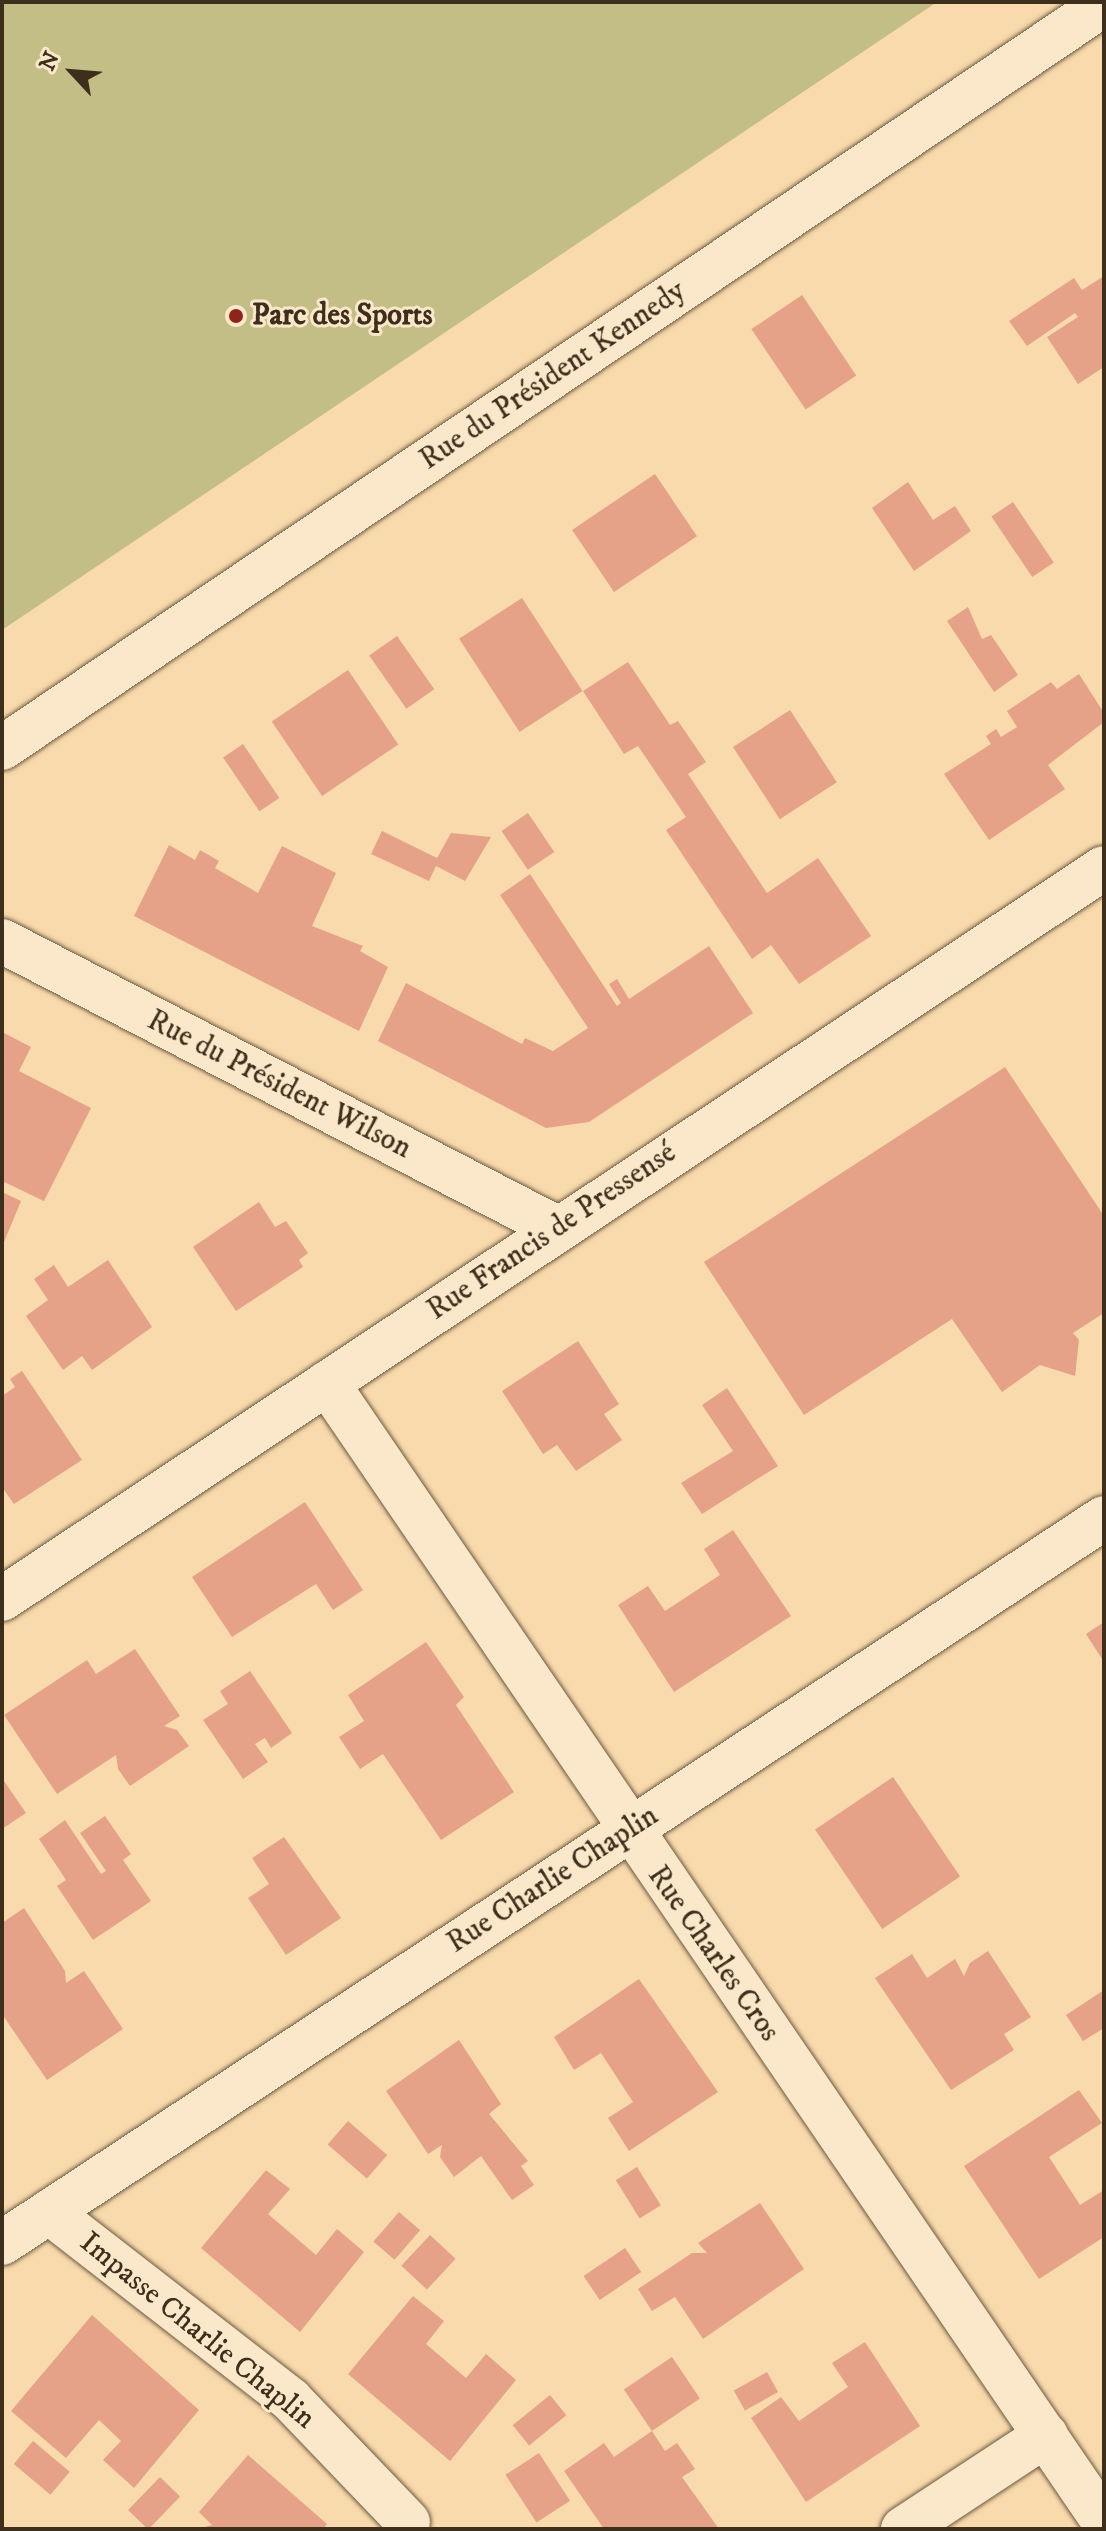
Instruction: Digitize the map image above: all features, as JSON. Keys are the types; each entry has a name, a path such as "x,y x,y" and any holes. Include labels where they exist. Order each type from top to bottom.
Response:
{"street":[{"name":"Rue du Président Kennedy","path":"2,748 1104,4"},
{"name":"Rue Francis de Pressensé","path":"2,1599 1104,868"},
{"name":"Rue du Président Wilson","path":"2,941 557,1228"},
{"name":"Rue Charles Cros","path":"327,1383 628,1831 1104,2522"},
{"name":"Rue Charlie Chaplin","path":"2,2243 1104,1518"},
{"name":"Impasse Charlie Chaplin","path":"49,2212 291,2400 408,2522"},
{"path":"903,2529 1046,2435"}],"shaded area":[{"name":"Parc des Sports","path":"2,2 937,2 2,630"}],"building":[{"path":"1104,276 1104,367 1078,384 1047,337 1078,317 1075,313 1027,346 1009,321 1074,278 1082,290"},
{"path":"802,295 856,375 806,410 751,329"},
{"path":"655,474 697,536 614,592 572,530"},
{"path":"908,482 933,520 955,506 971,531 914,571 872,508"},
{"path":"1013,502 1054,563 1032,577 991,517"},
{"path":"522,598 582,691 520,732 459,639"},
{"path":"968,607 982,639 991,635 1018,675 994,692 947,621"},
{"path":"397,636 434,689 406,709 369,656"},
{"path":"628,662 670,725 678,721 706,762 688,774 767,893 818,858 871,936 799,984 771,945 752,959 666,830 686,817 638,746 624,754 583,691"},
{"path":"348,670 398,745 322,796 272,721"},
{"path":"1079,674 1104,713 1104,722 1048,765 1065,789 989,840 944,774 991,744 986,736 996,729 1001,737 1017,727 1007,711 1051,682 1057,689"},
{"path":"790,710 837,782 780,819 733,747"},
{"path":"243,744 279,798 259,811 223,757"},
{"path":"528,813 554,852 528,870 501,831"},
{"path":"382,831 437,858 451,833 491,837 465,881 436,866 429,881 371,854"},
{"path":"169,845 195,860 200,850 219,861 215,868 258,893 282,846 336,873 312,926 363,946 360,951 388,967 359,1031 134,916"},
{"path":"530,874 617,1006 621,1003 609,984 617,979 629,999 709,946 753,1013 589,1122 546,1128 378,1041 406,983 522,1044 525,1038 553,1051 588,1028 500,895"},
{"path":"2,1032 31,1047 19,1071 91,1108 44,1201 2,1181"},
{"path":"1005,1067 1104,1216 1104,1313 1073,1333 1079,1340 1075,1376 1040,1365 1002,1392 952,1319 804,1415 704,1262"},
{"path":"2,1192 21,1201 2,1247"},
{"path":"259,1202 275,1227 286,1221 308,1253 299,1260 303,1267 236,1311 193,1247"},
{"path":"108,1260 152,1327 92,1370 82,1356 63,1370 26,1316 48,1300 34,1279 54,1265 68,1287"},
{"path":"578,1341 619,1404 604,1414 622,1440 576,1471 557,1445 543,1454 502,1391"},
{"path":"22,1371 82,1460 14,1504 2,1487 2,1396 15,1387 10,1379"},
{"path":"727,1388 778,1466 702,1514 681,1483 733,1451 702,1405"},
{"path":"305,1502 363,1590 333,1610 316,1584 232,1637 192,1577"},
{"path":"733,1530 791,1616 674,1692 618,1605 648,1586 665,1611 720,1575 704,1549"},
{"path":"1104,1622 1104,1662 1086,1634"},
{"path":"426,1642 464,1697 456,1705 514,1792 441,1840 383,1754 360,1769 339,1737 364,1721 348,1695"},
{"path":"135,1649 180,1716 164,1726 177,1730 189,1746 130,1786 118,1769 116,1755 57,1794 4,1715 87,1660 96,1674"},
{"path":"250,1671 292,1733 271,1748 265,1738 255,1744 268,1762 243,1779 203,1720 228,1704 220,1691"},
{"path":"893,1777 960,1876 882,1929 815,1830"},
{"path":"2,1778 26,1813 2,1829"},
{"path":"105,1816 131,1854 123,1860 151,1901 93,1940 57,1886 66,1880 39,1839 65,1820 101,1874 106,1871 80,1833"},
{"path":"284,1837 341,1918 286,1955 248,1898 269,1884 252,1858"},
{"path":"24,1908 65,1971 66,1983 84,1971 123,2029 47,2080 2,2014 2,1923"},
{"path":"988,1951 1031,2017 1004,2034 1014,2050 951,2090 875,1978 912,1954 927,1978 955,1959 964,1976 970,1963"},
{"path":"639,1979 718,2092 629,2151 608,2118 633,2102 601,2053 574,2070 554,2037"},
{"path":"1104,1990 1104,2028 1083,2041 1066,2015"},
{"path":"459,2040 501,2104 489,2114 528,2161 521,2166 534,2185 512,2200 481,2156 454,2177 440,2157 442,2145 428,2154 386,2091"},
{"path":"1079,2090 1102,2123 1049,2157 1080,2205 1104,2190 1104,2237 1039,2279 964,2166"},
{"path":"348,2121 387,2155 367,2179 328,2144"},
{"path":"637,2167 661,2205 640,2218 616,2180"},
{"path":"266,2170 290,2189 268,2214 316,2255 337,2229 364,2252 300,2332 201,2248"},
{"path":"760,2203 804,2269 703,2339 675,2297 652,2311 638,2289 692,2253 707,2253 698,2243"},
{"path":"399,2212 420,2230 395,2260 373,2241"},
{"path":"430,2235 456,2259 427,2290 401,2266"},
{"path":"625,2248 641,2272 600,2300 584,2276"},
{"path":"413,2296 444,2321 426,2344 466,2378 486,2354 516,2380 450,2461 348,2374"},
{"path":"92,2315 199,2410 134,2488 103,2460 121,2441 99,2420 66,2458 11,2411"},
{"path":"865,2342 920,2426 806,2502 751,2418 781,2397 799,2421 848,2387 832,2363"},
{"path":"672,2357 700,2398 652,2431 624,2389"},
{"path":"767,2372 778,2392 745,2411 734,2390"},
{"path":"550,2395 566,2415 529,2445 513,2425"},
{"path":"652,2431 665,2451 677,2443 695,2469 682,2477 719,2529 604,2529 564,2471 604,2443 614,2457"},
{"path":"33,2441 70,2472 50,2495 14,2464"},
{"path":"539,2453 570,2501 536,2523 505,2475"},
{"path":"248,2455 327,2524 323,2529 197,2529 212,2525 199,2512"},
{"path":"160,2477 180,2496 149,2529 128,2510"}],"place":[{"name":"Parc des Sports","path":"236,316"}]}
